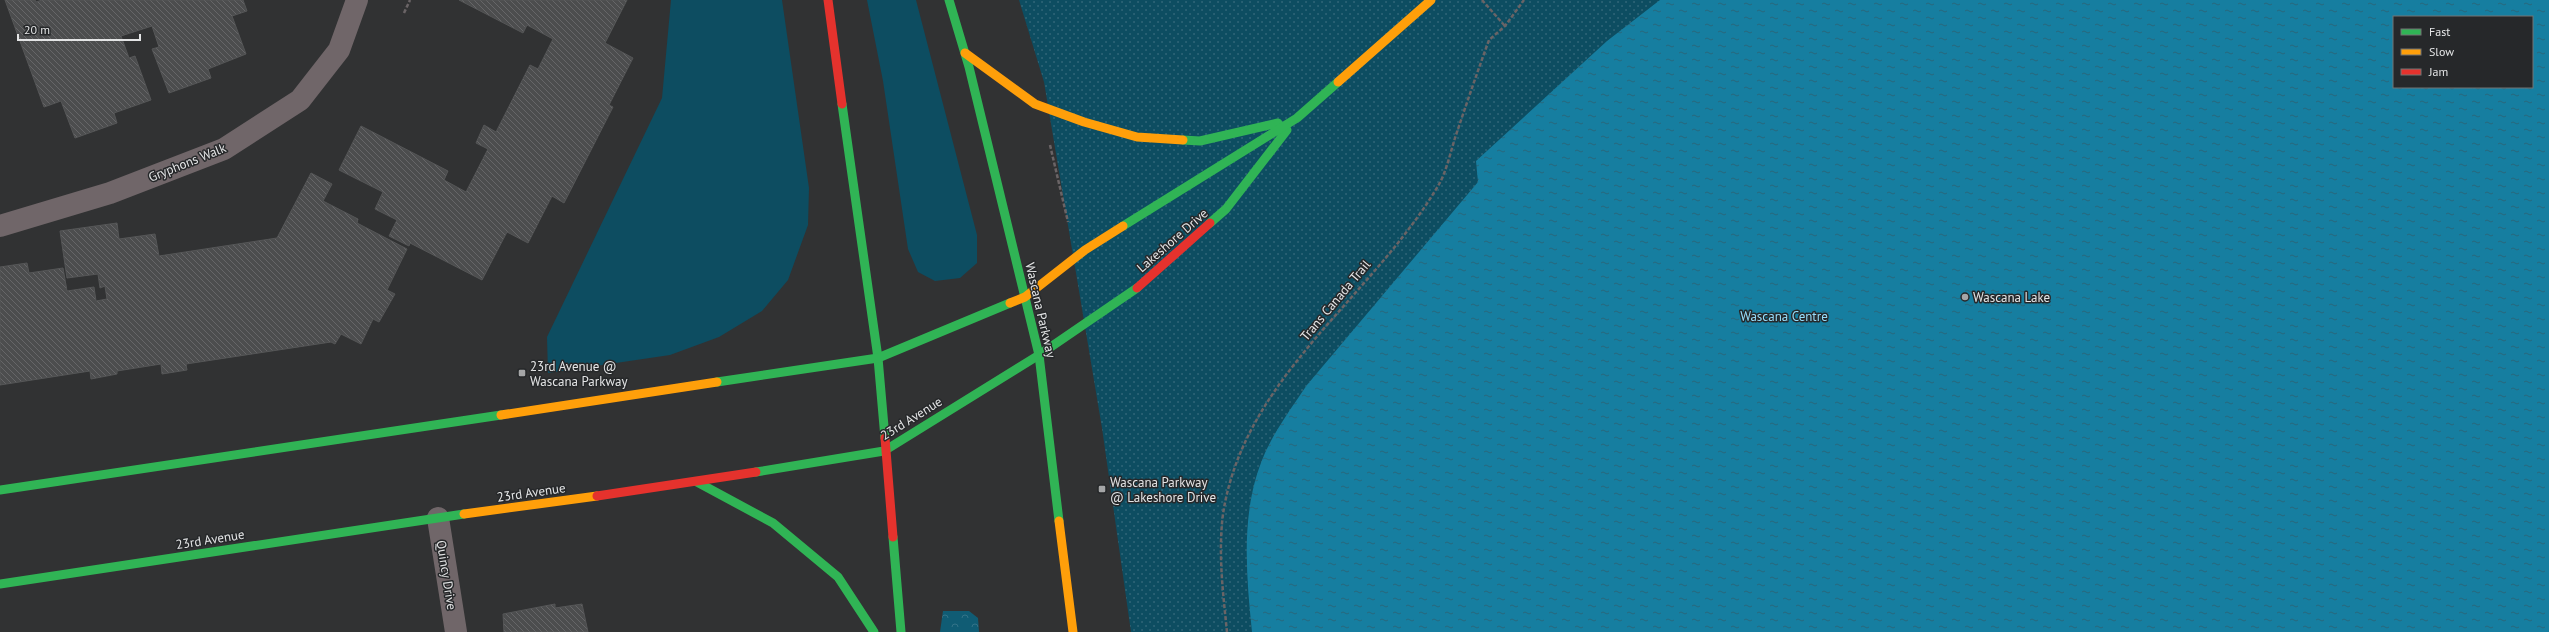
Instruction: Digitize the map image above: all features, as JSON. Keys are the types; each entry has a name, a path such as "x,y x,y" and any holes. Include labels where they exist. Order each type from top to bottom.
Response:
{"main road":[{"path":"828,0 878,358 884,451 901,632"},
{"name":"Wascana Parkway","path":"949,0 965,53 1039,355 1073,632"},
{"name":"Lakeshore Drive","path":"1025,297 1085,250 1297,118 1431,0"},
{"path":"965,53 1035,104 1084,122 1137,138 1200,141 1297,118"},
{"name":"Lakeshore Drive","path":"1039,355 1145,282 1226,209 1297,118"},
{"path":"0,490 878,358 1025,297"},
{"name":"23rd Avenue","path":"0,584 438,518 697,482 884,451 1039,355"},
{"path":"697,482 773,523 838,577 874,632"}],"street":[{"name":"Gryphons Walk","path":"0,226 110,193 224,150 300,100 339,50 357,0"},
{"name":"Quincy Drive","path":"438,518 456,632"}],"path":[{"path":"404,13 410,0"},
{"path":"1482,0 1505,26"},
{"name":"Trans Canada Trail","path":"1227,632 1221,573 1223,515 1229,487 1244,444 1276,386 1411,226 1439,184 1489,40 1505,26 1524,0"},
{"path":"1050,143 1068,225"}],"green space":[{"path":"671,0 782,0 809,188 808,225 788,280 762,311 719,337 670,355 548,373 547,337 662,98"},
{"path":"867,0 916,0 977,235 977,263 960,278 935,281 918,272 908,249 883,81"},
{"name":"Wascana Lake","path":"1019,0 2549,0 2549,632 1131,632 1102,428 1044,82"},
{"path":"943,611 969,611 978,618 979,632 940,632"}],"water":[{"name":"Wascana Lake","path":"1660,0 2549,0 2549,632 1252,632 1247,564 1248,518 1257,474 1269,444 1307,385 1478,182 1476,161 1607,41"}],"building":[{"path":"5,0 35,0 36,2 42,0 243,0 247,11 232,16 246,54 208,69 211,78 169,93 152,49 159,47 152,26 121,36 129,58 135,56 151,100 114,113 117,123 75,138 61,101 44,107"},
{"path":"459,0 627,0 605,43 633,58 609,105 613,107 564,203 552,196 528,243 507,232 482,280 410,243 409,246 389,236 397,220 375,209 383,192 339,170 361,126 448,171 444,180 466,192 488,149 476,143 484,125 496,132 530,65 538,69 553,39 527,25 523,33"},
{"path":"311,173 332,184 323,201 358,219 357,223 407,249 387,290 395,294 379,322 373,319 361,344 341,334 335,344 331,342 186,364 187,370 162,374 161,364 117,371 117,374 91,379 90,371 0,385 0,267 27,263 29,273 63,268 67,291 94,287 96,301 107,299 105,286 100,288 98,274 67,278 60,231 117,223 119,239 155,234 159,256 277,238"},
{"path":"555,604 555,608 582,604 588,632 504,632 503,614"}],"traffic: fast":[{"path":"949,0 969,67 1039,355 1059,521"},
{"path":"1123,226 1297,118 1338,82"},
{"path":"842,104 878,358 885,438"},
{"path":"1183,140 1200,141 1278,123"},
{"path":"1210,223 1226,209 1287,130"},
{"path":"756,472 884,451 1039,355 1137,288"},
{"path":"717,382 878,358 1010,303"},
{"path":"0,490 501,415"},
{"path":"697,482 773,523 838,577 874,632"},
{"path":"0,584 464,514"},
{"path":"893,537 901,632"}],"traffic: slow":[{"path":"1338,82 1431,0"},
{"path":"965,53 1035,104 1084,122 1137,137 1183,140"},
{"path":"1010,303 1025,297 1085,250 1123,226"},
{"path":"501,415 717,382"},
{"path":"464,514 597,496"},
{"path":"1059,521 1073,632"}],"traffic: jam":[{"path":"828,0 842,104"},
{"path":"1137,288 1210,223"},
{"path":"885,438 893,537"},
{"path":"597,496 756,472"}],"place":[{"name":"Wascana Lake","path":"1965,297"},
{"name":"23rd Avenue @ Wascana Parkway","path":"522,373"},
{"name":"Wascana Parkway @ Lakeshore Drive","path":"1102,489"}],"park label":[{"name":"Wascana Centre","path":"1784,316"}]}
